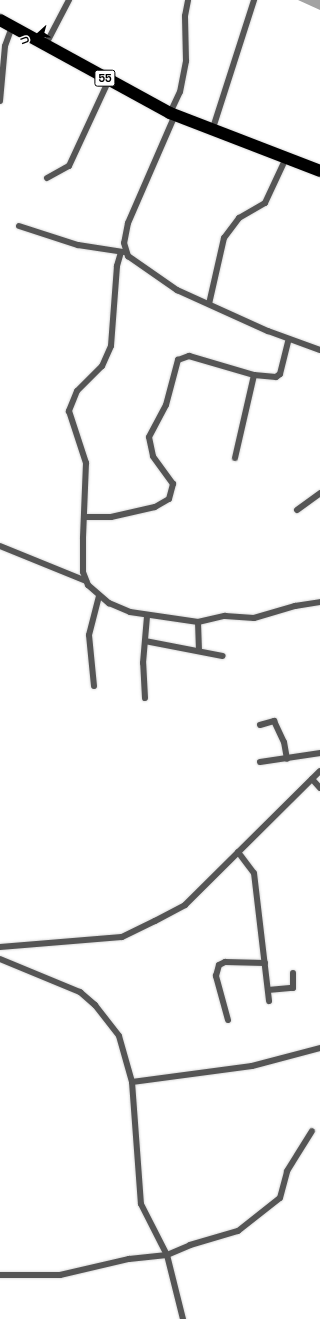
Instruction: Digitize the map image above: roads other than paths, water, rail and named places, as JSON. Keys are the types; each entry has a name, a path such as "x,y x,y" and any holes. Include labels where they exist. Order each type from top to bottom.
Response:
{"highway":[{"name":"55","path":"0,20 172,114 212,131 320,171"}],"street":[{"path":"46,44 69,0"},
{"path":"86,581 83,539 86,457 69,411 77,391 102,366 112,346 117,266 124,252 124,243 128,223 180,92 186,61 185,16 188,0"},
{"path":"212,131 254,0"},
{"path":"0,101 5,46 12,27"},
{"path":"47,178 69,166 109,80"},
{"path":"209,304 224,238 239,218 265,203 286,158"},
{"path":"19,226 78,245 124,252 144,268 177,290 289,340 320,350"},
{"path":"85,516 111,517 155,507 169,499 172,484 153,456 149,437 166,405 176,365 181,357 189,356 254,375 278,375 289,340"},
{"path":"236,458 254,375"},
{"path":"297,510 320,493"},
{"path":"0,546 86,581 99,596 118,608 147,616 198,622 225,616 254,618 295,606 320,602"},
{"path":"94,686 89,635 99,596"},
{"path":"145,698 145,641 147,616"},
{"path":"198,622 199,651"},
{"path":"145,641 223,656"},
{"path":"260,724 274,721 284,742 287,759"},
{"path":"260,762 320,753"},
{"path":"0,947 122,936 138,930 184,905 320,771"},
{"path":"312,779 320,788"},
{"path":"238,852 254,873 269,1001"},
{"path":"0,959 80,992 95,1005 119,1036 132,1082 141,1204 167,1255 184,1319"},
{"path":"228,1020 216,976 219,965 223,962 265,963"},
{"path":"268,990 293,988 293,973"},
{"path":"132,1082 252,1066 320,1048"},
{"path":"0,1275 60,1275 129,1259 167,1255 190,1245 238,1231 277,1202 282,1195 287,1171 312,1131"}]}
